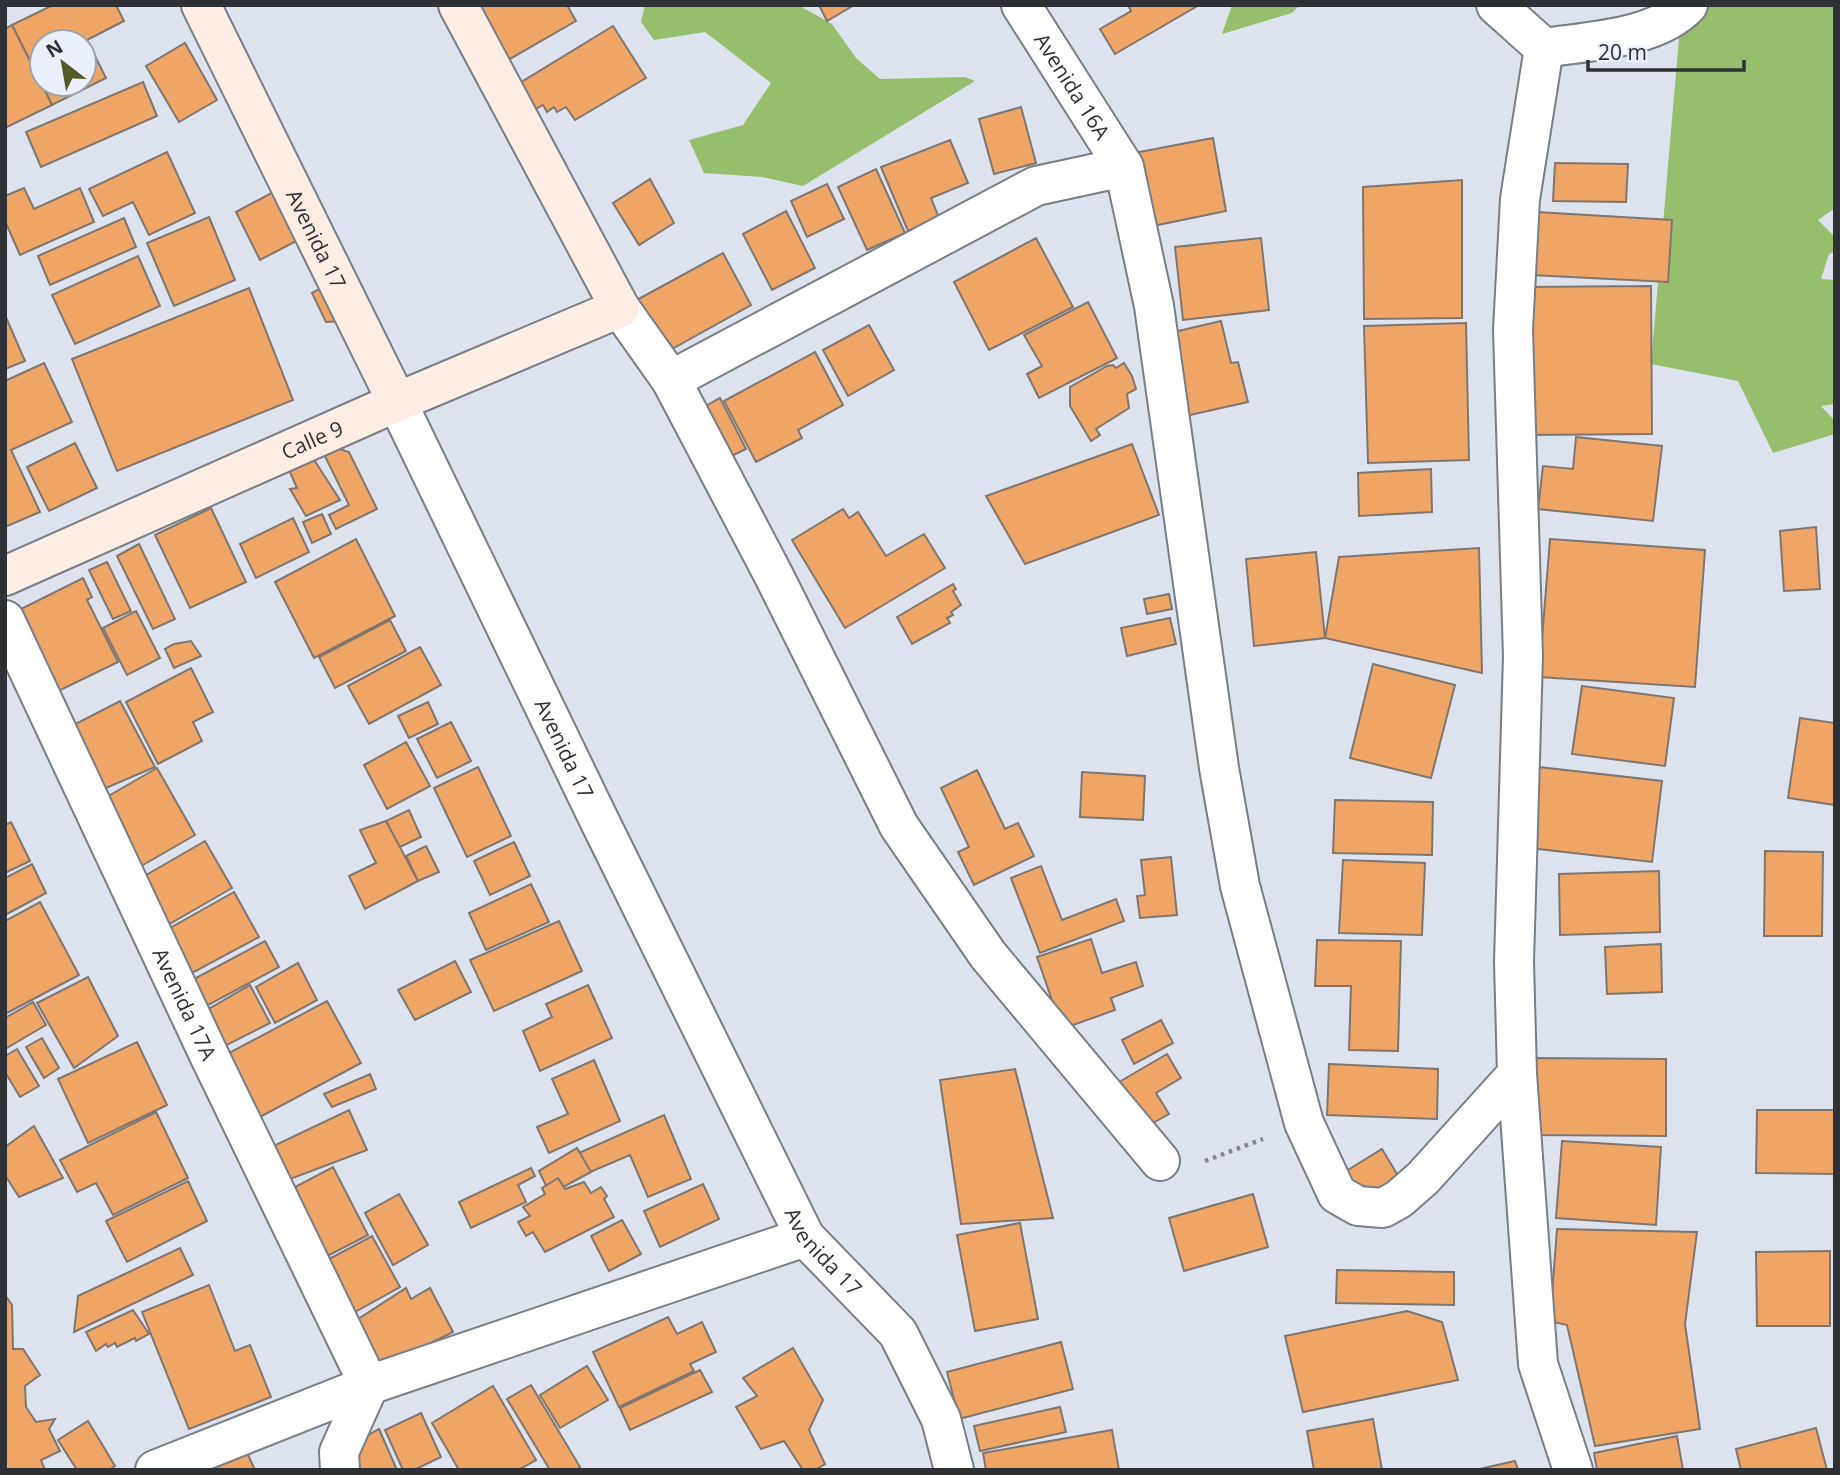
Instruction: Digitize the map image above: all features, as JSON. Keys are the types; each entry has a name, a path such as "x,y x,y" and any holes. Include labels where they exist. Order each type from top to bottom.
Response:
{"main road":[{"name":"Avenida 17","path":"201,5 397,402"},
{"path":"458,5 620,308"},
{"name":"Calle 9","path":"5,576 397,402 620,308"}],"street":[{"name":"Avenida 16A","path":"1021,5 1124,167"},
{"path":"1496,5 1544,48"},
{"path":"1544,48 1642,32 1681,12 1688,5"},
{"path":"1544,48 1520,199 1513,330 1523,656 1514,962 1517,1074 1538,1364 1573,1470"},
{"path":"671,380 1036,186 1124,167 1154,306 1219,768 1240,886 1304,1123 1337,1194 1357,1206 1384,1208 1399,1199 1423,1178 1517,1074"},
{"path":"620,308 671,380 774,576 899,826 988,955 1160,1161"},
{"name":"Avenida 17","path":"397,402 804,1237 898,1333 941,1419 954,1470"},
{"name":"Avenida 17A","path":"5,620 209,1055 369,1385"},
{"path":"155,1470 369,1385 804,1237"},
{"path":"340,1470 339,1452 369,1385"}],"path":[{"path":"1160,1161 1180,1166 1205,1161 1304,1123"}],"green space":[{"path":"645,5 798,5 832,24 856,58 880,79 965,77 975,81 803,186 762,177 704,173 689,140 743,125 771,83 705,32 654,40 641,22"},
{"path":"1232,5 1300,5 1292,13 1222,34"},
{"path":"1694,5 1835,5 1835,208 1818,220 1835,237 1835,252 1829,254 1821,279 1835,280 1835,404 1821,406 1835,421 1835,434 1773,453 1738,381 1651,364 1679,38"}],"building":[{"path":"53,5 116,5 124,21 98,34 98,28 28,28 28,57 12,25"},
{"path":"467,5 567,5 576,21 501,64"},
{"path":"819,5 854,5 827,21"},
{"path":"1128,5 1199,5 1115,54 1100,29 1131,11"},
{"path":"12,25 28,57 28,98 48,98 52,105 5,128 5,29"},
{"path":"613,26 646,78 575,120 566,107 557,112 554,107 547,112 543,105 534,110 510,89"},
{"path":"185,43 217,100 179,122 146,66"},
{"path":"98,62 106,78 98,82"},
{"path":"143,82 157,116 41,167 26,132"},
{"path":"48,98 66,98 52,105"},
{"path":"1021,107 1036,163 994,174 979,119"},
{"path":"1213,138 1226,211 1148,227 1134,153"},
{"path":"950,140 968,183 931,198 939,218 908,231 881,167"},
{"path":"167,152 195,213 149,235 133,202 103,216 89,189"},
{"path":"1555,163 1628,164 1626,202 1553,201"},
{"path":"876,169 905,233 867,250 838,187"},
{"path":"650,179 674,223 639,245 613,203"},
{"path":"1462,180 1462,318 1364,319 1363,187"},
{"path":"827,184 844,219 807,237 791,201"},
{"path":"24,188 34,209 80,188 94,222 20,255 5,221 5,196"},
{"path":"275,191 300,239 260,260 236,212"},
{"path":"786,211 815,268 772,290 743,234"},
{"path":"1536,212 1672,220 1668,282 1532,275"},
{"path":"209,217 235,280 174,306 147,243"},
{"path":"124,218 136,247 50,285 38,256"},
{"path":"1036,238 1073,307 989,350 954,282"},
{"path":"1261,238 1269,310 1183,320 1175,247"},
{"path":"723,253 751,305 663,354 633,302"},
{"path":"138,256 160,306 75,344 52,295"},
{"path":"1651,286 1652,434 1524,435 1523,287"},
{"path":"249,288 293,400 117,471 72,359"},
{"path":"319,289 341,321 326,322 312,293"},
{"path":"1088,302 1117,358 1039,398 1027,374 1042,366 1024,335"},
{"path":"5,315 25,361 5,369"},
{"path":"1221,321 1231,363 1238,362 1248,402 1181,417 1161,335"},
{"path":"1466,323 1469,460 1368,463 1364,326"},
{"path":"869,325 894,370 848,396 823,350"},
{"path":"815,352 843,405 798,430 802,438 756,462 724,401"},
{"path":"44,363 72,422 11,450 40,512 5,527 5,381"},
{"path":"1124,363 1136,389 1127,394 1129,408 1096,429 1100,435 1091,441 1070,406 1070,387 1107,366 1113,365 1116,368"},
{"path":"720,398 746,449 719,462 692,414"},
{"path":"1576,437 1662,446 1653,521 1538,509 1543,466 1573,469"},
{"path":"318,442 349,452 377,509 336,529 329,515 349,505"},
{"path":"75,443 97,488 49,511 27,467"},
{"path":"1132,444 1159,515 1025,564 986,496"},
{"path":"311,455 340,500 306,516 290,489 297,488 290,472"},
{"path":"1431,469 1432,512 1359,516 1358,473"},
{"path":"211,508 246,582 190,608 155,535"},
{"path":"843,509 849,518 858,512 886,556 924,534 945,568 845,628 792,540"},
{"path":"322,514 331,534 312,543 303,522"},
{"path":"293,518 309,552 256,578 240,544"},
{"path":"1816,527 1820,589 1784,591 1780,531"},
{"path":"356,539 395,616 314,658 275,582"},
{"path":"1550,539 1705,550 1695,687 1539,677"},
{"path":"139,544 175,619 153,629 117,556"},
{"path":"1479,548 1482,673 1325,638 1339,557"},
{"path":"1316,552 1325,638 1254,646 1246,559"},
{"path":"107,562 131,611 113,619 89,570"},
{"path":"83,578 92,597 87,600 118,662 44,698 5,617"},
{"path":"953,584 956,589 953,591 961,605 947,618 950,623 912,644 897,617"},
{"path":"1169,594 1172,609 1147,614 1144,599"},
{"path":"136,611 160,658 127,675 103,628"},
{"path":"1170,618 1176,644 1127,656 1121,628"},
{"path":"390,620 406,651 335,688 319,657"},
{"path":"191,641 201,656 174,668 165,649 174,644"},
{"path":"420,647 441,685 369,724 348,686"},
{"path":"1373,664 1455,685 1431,778 1350,758"},
{"path":"191,668 213,712 193,722 202,741 158,764 126,702"},
{"path":"1582,686 1674,698 1665,766 1572,754"},
{"path":"120,701 155,767 92,794 62,731"},
{"path":"428,702 438,724 409,738 398,716"},
{"path":"1800,718 1835,723 1835,805 1788,798"},
{"path":"451,722 471,761 437,778 417,739"},
{"path":"406,742 430,786 387,809 364,765"},
{"path":"478,767 511,836 467,857 434,788"},
{"path":"1539,767 1662,781 1652,862 1530,848"},
{"path":"157,768 195,835 136,869 98,802"},
{"path":"977,770 1005,829 1018,823 1034,856 974,885 958,852 969,847 941,788"},
{"path":"1082,772 1145,776 1143,820 1080,817"},
{"path":"1335,800 1433,802 1432,855 1333,853"},
{"path":"409,810 421,837 398,848 386,821"},
{"path":"386,821 418,881 365,909 349,876 376,863 360,830"},
{"path":"11,822 30,861 5,873 5,825"},
{"path":"205,841 232,888 161,929 134,882"},
{"path":"514,842 530,876 490,895 474,861"},
{"path":"426,846 439,872 418,881 406,856"},
{"path":"1765,851 1823,852 1822,936 1764,936"},
{"path":"1171,857 1177,915 1140,918 1137,896 1145,895 1141,860"},
{"path":"1343,860 1425,863 1422,935 1339,933"},
{"path":"32,864 46,893 5,915 5,878"},
{"path":"1041,866 1062,920 1116,899 1124,921 1040,953 1011,878"},
{"path":"1659,871 1660,932 1560,935 1559,874"},
{"path":"531,884 549,922 486,950 469,913"},
{"path":"234,892 259,937 177,981 163,932"},
{"path":"40,902 79,975 5,1014 5,921"},
{"path":"559,921 582,971 494,1011 470,960"},
{"path":"1091,939 1102,973 1136,962 1143,986 1111,998 1115,1010 1062,1029 1037,957"},
{"path":"1317,940 1401,941 1398,1051 1349,1050 1351,986 1315,986"},
{"path":"265,941 279,967 197,1011 183,985"},
{"path":"1661,944 1662,992 1607,994 1605,947"},
{"path":"455,961 471,992 415,1020 398,990"},
{"path":"298,963 317,1000 275,1023 256,987"},
{"path":"88,977 118,1036 74,1068 37,1003"},
{"path":"250,985 270,1023 211,1053 195,1017"},
{"path":"588,985 612,1038 540,1071 523,1031 552,1017 546,1004"},
{"path":"327,1001 361,1063 260,1117 214,1061"},
{"path":"33,1002 46,1025 5,1049 5,1018"},
{"path":"1161,1020 1173,1043 1134,1064 1122,1040"},
{"path":"42,1038 59,1068 44,1078 26,1047"},
{"path":"137,1042 167,1105 88,1143 58,1079"},
{"path":"17,1049 39,1086 20,1097 5,1072 5,1056"},
{"path":"1167,1054 1181,1078 1156,1093 1169,1114 1128,1137 1102,1092"},
{"path":"1534,1058 1666,1059 1666,1136 1532,1135"},
{"path":"594,1060 620,1121 549,1153 537,1127 568,1114 552,1079"},
{"path":"1329,1064 1438,1069 1437,1119 1327,1115"},
{"path":"1015,1069 1053,1218 961,1224 940,1080"},
{"path":"370,1074 376,1089 332,1107 324,1094"},
{"path":"349,1110 367,1150 277,1184 263,1151"},
{"path":"1757,1110 1835,1110 1834,1174 1756,1173"},
{"path":"156,1112 188,1178 113,1215 96,1183 77,1192 60,1160"},
{"path":"664,1115 691,1179 648,1197 630,1155 588,1173 579,1153"},
{"path":"34,1126 63,1178 19,1197 5,1175 5,1147"},
{"path":"1562,1141 1661,1147 1656,1225 1556,1218"},
{"path":"577,1148 591,1172 550,1194 539,1171"},
{"path":"1382,1149 1400,1179 1364,1206 1343,1173"},
{"path":"333,1167 368,1235 314,1263 278,1196"},
{"path":"531,1168 535,1176 518,1185 526,1202 471,1228 459,1202"},
{"path":"558,1178 565,1189 584,1182 591,1193 601,1187 614,1217 545,1252 533,1232 526,1236 518,1222 530,1216 523,1207 545,1194 542,1188"},
{"path":"188,1181 207,1221 127,1262 106,1221"},
{"path":"703,1184 719,1219 660,1247 644,1211"},
{"path":"399,1194 428,1245 393,1265 365,1213"},
{"path":"1253,1194 1268,1247 1184,1271 1169,1218"},
{"path":"622,1220 641,1254 609,1271 591,1236"},
{"path":"1020,1223 1038,1319 975,1331 957,1235"},
{"path":"1557,1229 1697,1232 1685,1324 1700,1429 1595,1446 1567,1325 1550,1321"},
{"path":"372,1236 400,1287 344,1318 316,1266"},
{"path":"180,1248 193,1275 74,1332 78,1296"},
{"path":"1830,1251 1830,1326 1757,1326 1756,1252"},
{"path":"1337,1270 1454,1272 1454,1305 1336,1303"},
{"path":"209,1285 235,1351 250,1345 271,1397 189,1429 142,1312"},
{"path":"406,1288 411,1299 430,1288 453,1332 367,1375 346,1327"},
{"path":"5,1295 12,1305 13,1349 23,1349 40,1375 25,1386 26,1407 36,1422 55,1419 49,1429 60,1451 41,1460 45,1470 5,1470"},
{"path":"133,1310 149,1334 117,1347 115,1343 108,1347 106,1344 96,1351 86,1332"},
{"path":"1407,1311 1442,1322 1458,1380 1303,1412 1285,1336"},
{"path":"668,1317 677,1334 702,1322 716,1352 690,1364 694,1371 619,1407 593,1352"},
{"path":"1061,1342 1073,1389 959,1419 947,1372"},
{"path":"793,1348 823,1400 809,1430 825,1464 815,1470 803,1470 784,1441 761,1449 736,1407 757,1396 743,1378"},
{"path":"587,1366 608,1400 560,1428 540,1395"},
{"path":"700,1370 712,1392 630,1430 620,1408"},
{"path":"531,1385 580,1467 576,1470 550,1470 507,1399"},
{"path":"493,1386 536,1460 518,1470 459,1470 432,1423"},
{"path":"1060,1407 1066,1432 980,1451 974,1426"},
{"path":"421,1413 441,1457 414,1470 403,1470 385,1430"},
{"path":"1373,1419 1382,1470 1314,1470 1307,1431"},
{"path":"88,1421 115,1466 108,1470 77,1470 58,1440"},
{"path":"1816,1428 1827,1470 1741,1470 1736,1449"},
{"path":"379,1429 397,1470 351,1470 342,1450"},
{"path":"1112,1430 1119,1470 986,1470 983,1453"},
{"path":"1677,1436 1683,1470 1597,1470 1594,1453"},
{"path":"243,1444 255,1470 189,1470"},
{"path":"1515,1461 1518,1470 1475,1470"}]}
